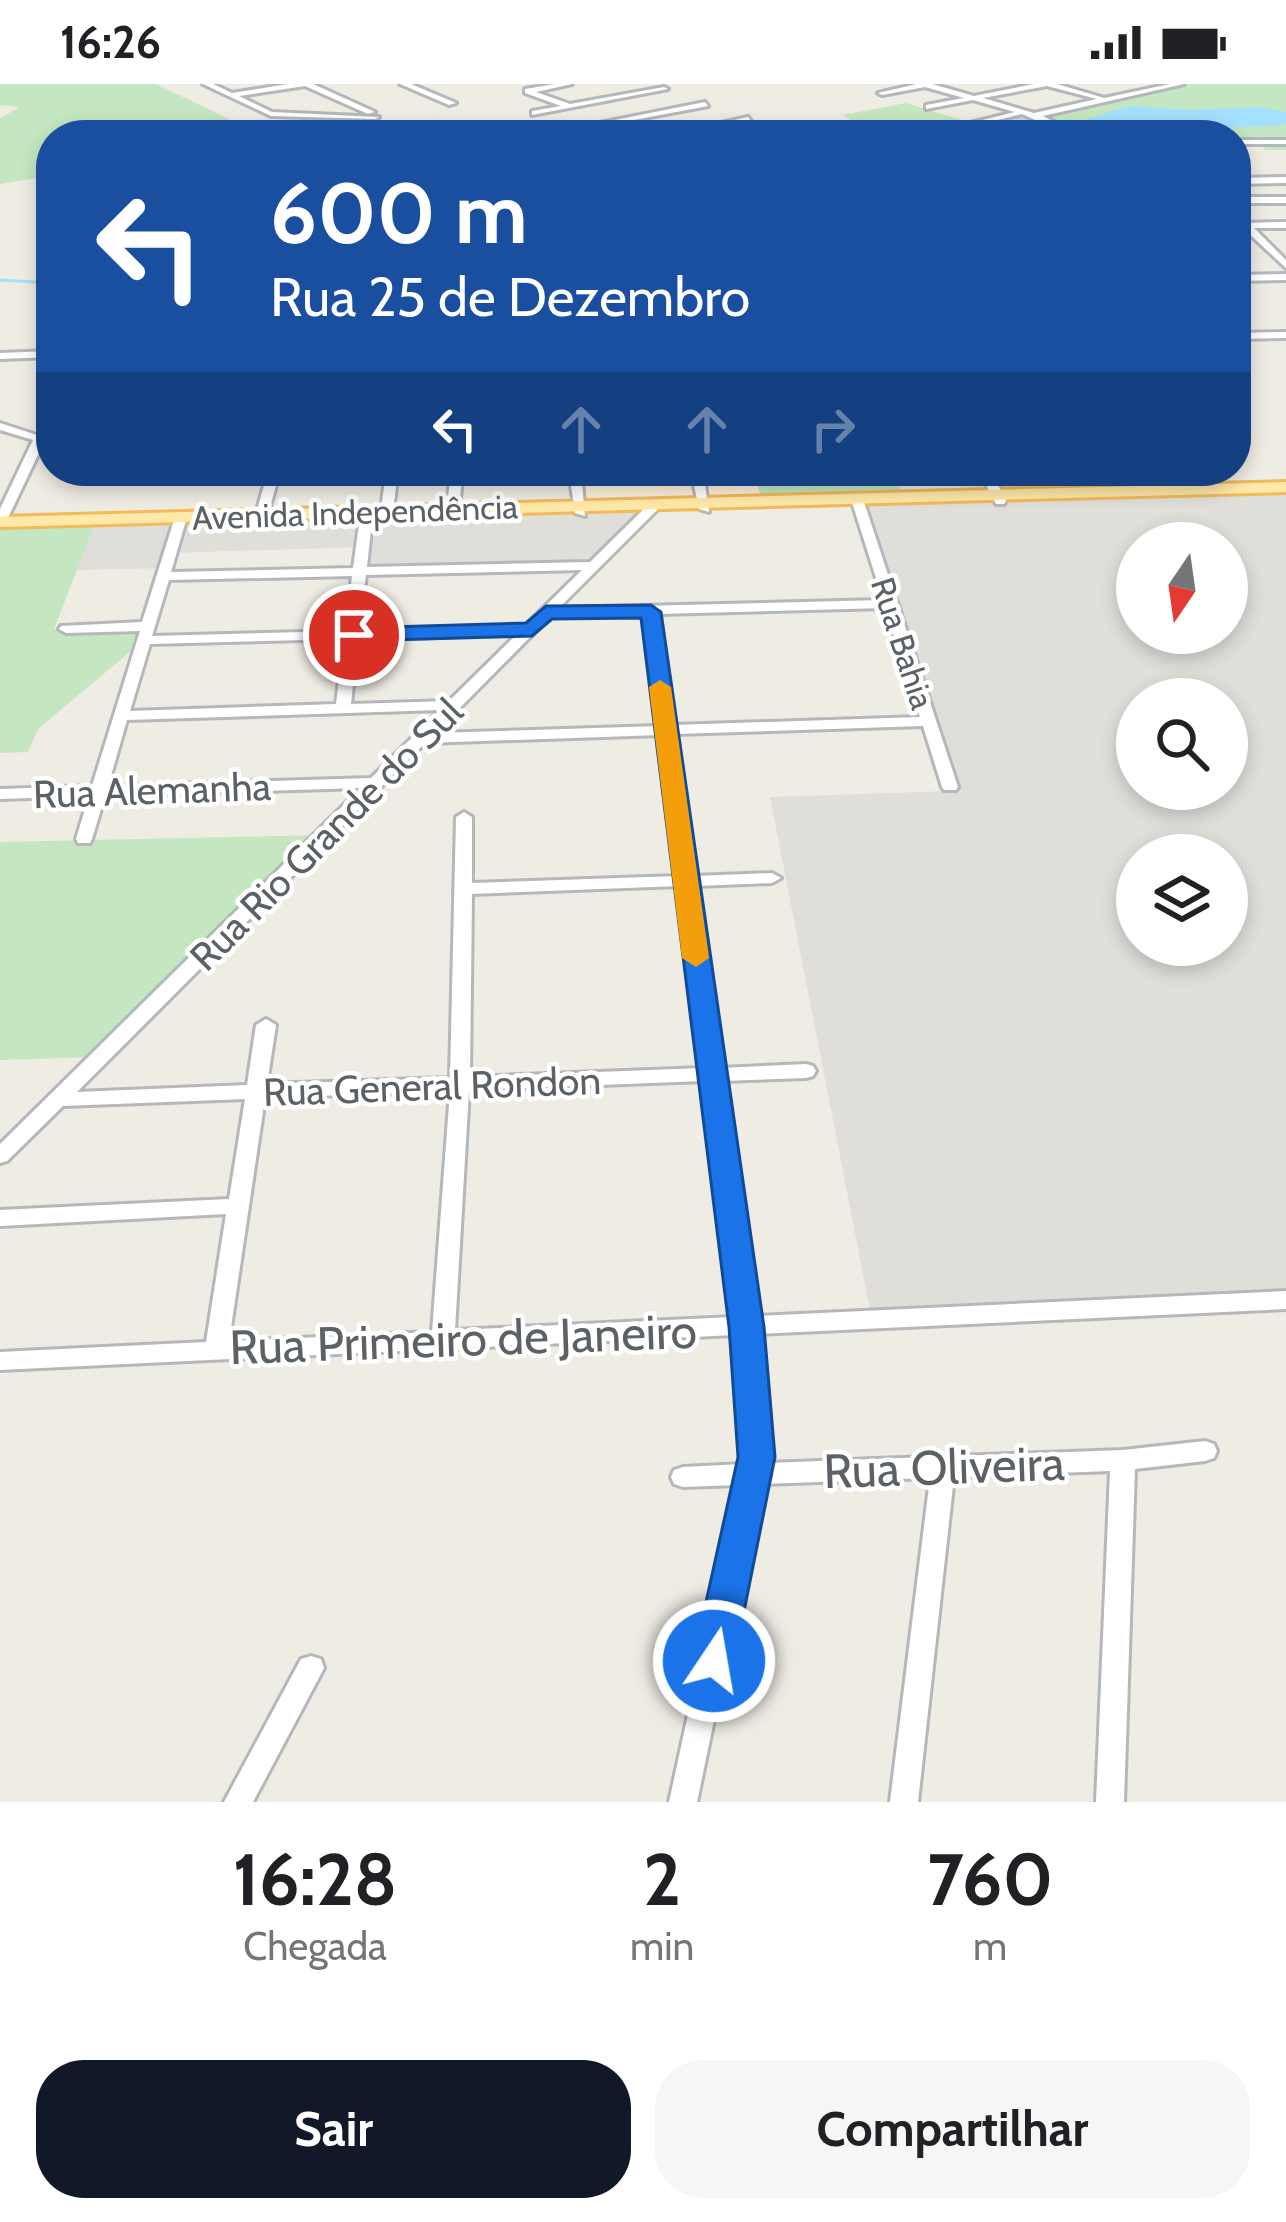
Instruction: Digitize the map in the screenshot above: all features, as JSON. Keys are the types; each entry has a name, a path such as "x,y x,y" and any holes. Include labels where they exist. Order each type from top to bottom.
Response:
{"main road":[{"name":"Avenida Independência","path":"0,524 1286,490"},
{"name":"Avenida Independência","path":"367,515 453,513"}],"street":[{"path":"207,84 271,114 378,116 305,84 231,95"},
{"path":"404,84 452,103"},
{"path":"568,84 528,91 605,120"},
{"path":"882,93 926,84 1043,120"},
{"path":"929,107 1047,84 1100,98"},
{"path":"1000,120 1165,84"},
{"path":"1030,114 1050,115 1180,84"},
{"path":"535,113 664,89"},
{"path":"326,116 348,102"},
{"path":"621,120 705,104"},
{"path":"1050,115 1059,120"},
{"path":"743,120 748,119"},
{"path":"1251,141 1284,142"},
{"path":"1251,175 1256,180"},
{"path":"1251,180 1286,180"},
{"path":"1251,200 1286,200"},
{"path":"1251,226 1286,225"},
{"path":"1251,235 1286,265"},
{"path":"1251,278 1286,277"},
{"path":"1251,336 1286,335"},
{"path":"0,356 36,355"},
{"path":"0,426 36,437"},
{"path":"0,524 36,447"},
{"path":"261,518 270,486"},
{"path":"387,511 390,486"},
{"path":"453,513 456,486"},
{"path":"577,486 581,509"},
{"path":"700,486 704,506"},
{"path":"992,486 998,498"},
{"name":"Rua Bahia","path":"858,502 950,787"},
{"name":"Rua Rio Grande do Sul","path":"0,1156 653,507"},
{"path":"343,706 367,515"},
{"path":"84,839 181,520"},
{"path":"165,576 591,566"},
{"path":"546,613 892,604"},
{"path":"651,612 746,1327 754,1474 683,1802"},
{"path":"66,628 354,635 532,630"},
{"path":"123,716 456,705"},
{"path":"425,738 928,721"},
{"name":"Rua Alemanha","path":"0,794 376,783"},
{"path":"443,1340 460,1084 464,817"},
{"path":"462,889 772,878"},
{"path":"216,1350 266,1025"},
{"name":"Rua General Rondon","path":"58,1099 806,1071"},
{"path":"0,1218 238,1206"},
{"name":"Rua Primeiro de Janeiro","path":"0,1361 1286,1300"},
{"name":"Rua Oliveira","path":"682,1477 943,1469 1205,1451"},
{"path":"1110,1802 1123,1460"},
{"path":"904,1802 943,1469"},
{"path":"238,1802 311,1668"}],"shaded area":[{"path":"577,486 758,486 762,501 580,506"},
{"path":"992,486 1082,486 1086,493 996,495"},
{"path":"1286,494 1286,1300 872,1320 770,797 951,791 859,505"},
{"path":"650,511 591,566 359,571 361,547 172,553 167,568 76,570 94,526"}],"green space":[{"path":"0,84 156,84 231,120 36,120 36,178 0,184 0,118 20,107 0,105"},
{"path":"1165,84 1286,84 1286,150 1266,150 1251,143 1251,120 993,120"},
{"path":"906,103 961,120 851,120 843,115"},
{"path":"758,486 899,486 903,497 762,501"},
{"path":"94,526 54,629 148,626 144,640 38,729 28,752 0,753 0,528"},
{"path":"322,835 100,1057 0,1060 0,842"}],"water":[{"path":"1128,106 1257,107 1286,112 1286,124 1270,126 1251,127 1251,120 1087,120"}],"waterway":[{"path":"0,280 36,282"}],"slow traffic":[{"path":"660,687 696,958"}],"route":[{"path":"354,635 532,630 546,613 651,612 746,1327 756,1457 714,1661"}]}
